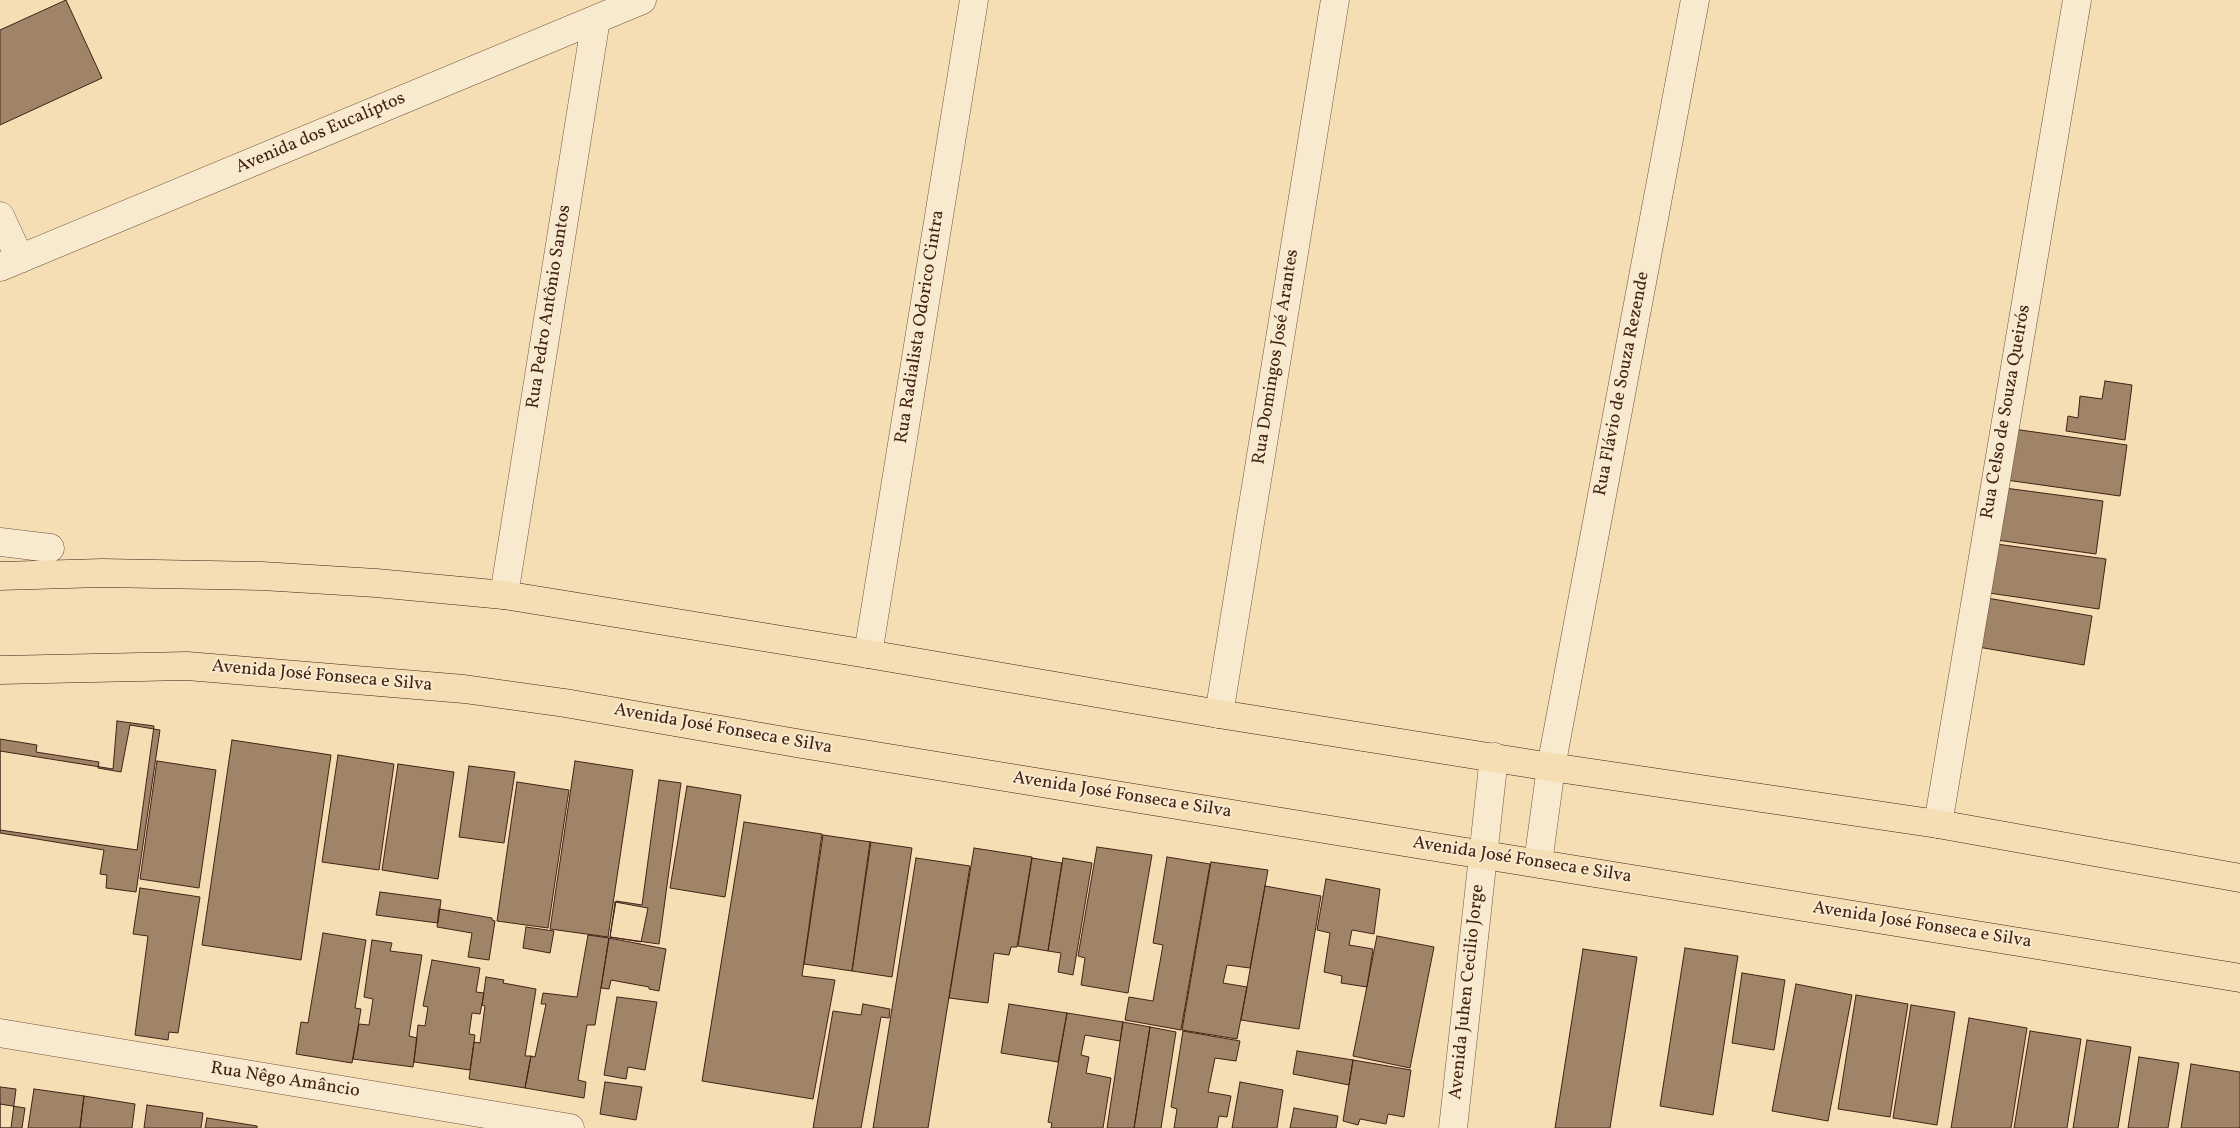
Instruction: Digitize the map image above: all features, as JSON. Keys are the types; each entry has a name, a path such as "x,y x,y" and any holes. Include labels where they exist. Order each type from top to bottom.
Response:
{"main road":[{"path":"0,576 102,573 262,576 376,583 504,595 868,654 1219,714 1551,767 1938,824 2240,878"},
{"name":"Avenida José Fonseca e Silva","path":"0,670 187,666 464,688 2240,978"}],"street":[{"name":"Avenida dos Eucalíptos","path":"10,263 642,0"},
{"name":"Rua Radialista Odorico Cintra","path":"868,654 974,0"},
{"name":"Rua Domingos José Arantes","path":"1219,714 1335,0"},
{"name":"Rua Flávio de Souza Rezende","path":"1538,863 1551,767 1695,0"},
{"name":"Rua Celso de Souza Queirós","path":"1938,824 2077,0"},
{"name":"Rua Pedro Antônio Santos","path":"504,595 596,19"},
{"path":"0,216 10,263"},
{"path":"0,542 50,548"},
{"name":"Avenida Juhen Cecilio Jorge","path":"1452,1128 1494,757"},
{"name":"Rua Nêgo Amâncio","path":"0,1033 570,1128"}],"building":[{"path":"66,0 102,78 0,125 0,30"},
{"path":"2105,381 2132,385 2125,440 2066,431 2068,416 2078,418 2080,396 2102,399"},
{"path":"2013,429 2127,445 2120,496 2006,480"},
{"path":"1997,487 2103,501 2096,554 1990,539"},
{"path":"1989,543 2106,559 2099,609 1982,592"},
{"path":"1981,597 2092,616 2084,665 1972,646"},
{"path":"117,721 154,726 137,850 0,830 0,751 113,769"},
{"path":"130,725 160,730 136,892 106,888 107,875 100,874 104,850 0,833 0,739 37,745 36,752 99,762 98,768 121,772"},
{"path":"232,740 331,755 301,960 202,945"},
{"path":"338,755 394,764 379,870 322,862"},
{"path":"157,761 216,770 199,888 140,879"},
{"path":"575,761 633,770 608,937 550,929"},
{"path":"398,764 454,772 438,879 382,870"},
{"path":"469,766 515,772 504,843 459,837"},
{"path":"659,780 681,783 659,944 610,937 616,901 642,905"},
{"path":"517,782 569,790 548,928 497,921"},
{"path":"687,786 741,795 725,897 670,888"},
{"path":"744,822 822,834 802,976 835,980 813,1099 702,1081"},
{"path":"823,835 871,842 852,971 804,964"},
{"path":"870,842 912,848 892,977 852,971"},
{"path":"1097,847 1152,855 1128,993 1081,985 1085,958 1078,956"},
{"path":"974,848 1032,857 1017,947 1011,947 1009,955 994,953 988,1003 949,998"},
{"path":"1167,857 1210,864 1181,1030 1125,1020 1129,997 1153,1001 1163,945 1153,943"},
{"path":"916,858 970,866 928,1128 873,1128"},
{"path":"1032,858 1062,863 1048,951 1018,946"},
{"path":"1063,858 1092,863 1073,975 1058,972 1061,953 1048,951"},
{"path":"1211,862 1268,870 1250,968 1227,965 1223,983 1247,987 1237,1039 1182,1030"},
{"path":"1326,879 1380,889 1374,934 1352,930 1349,945 1373,949 1367,987 1341,983 1342,976 1324,972 1330,933 1317,930"},
{"path":"1265,886 1321,896 1299,1029 1241,1020"},
{"path":"140,888 200,897 178,1033 169,1032 168,1040 135,1035 148,936 133,934"},
{"path":"380,892 441,900 438,923 376,915"},
{"path":"615,902 648,908 641,942 610,937"},
{"path":"439,909 492,918 495,921 489,960 468,957 472,933 437,927"},
{"path":"526,927 554,931 550,953 523,948"},
{"path":"323,933 366,940 355,1008 361,1009 352,1063 296,1054 301,1022 308,1023"},
{"path":"588,935 609,938 595,1025 587,1025 578,1080 586,1082 584,1098 525,1088 531,1056 535,1057 546,1004 541,1004 543,993 577,997"},
{"path":"1377,936 1434,947 1410,1068 1353,1056"},
{"path":"609,938 666,949 659,991 649,989 649,987 611,980 609,989 601,988"},
{"path":"372,940 392,943 390,951 422,955 409,1036 417,1038 413,1067 353,1059 359,1024 369,1025 373,999 364,997"},
{"path":"1685,948 1738,956 1713,1115 1660,1106"},
{"path":"1583,949 1637,957 1610,1128 1555,1128"},
{"path":"432,960 480,968 476,992 484,993 480,1014 472,1013 469,1034 475,1035 470,1070 414,1062 418,1025 425,1026 428,1007 423,1006"},
{"path":"1742,973 1785,980 1774,1050 1732,1043"},
{"path":"486,977 504,980 503,983 536,989 525,1056 531,1056 525,1088 469,1079 474,1042 480,1043 485,1006 482,1005"},
{"path":"1796,984 1852,995 1828,1121 1772,1111"},
{"path":"1856,995 1908,1004 1890,1117 1838,1109"},
{"path":"617,997 657,1002 645,1070 628,1067 626,1079 604,1075"},
{"path":"863,1004 890,1009 889,1018 881,1017 861,1128 813,1128 833,1011 861,1015"},
{"path":"1009,1004 1067,1013 1058,1062 1001,1053"},
{"path":"1911,1005 1955,1012 1937,1125 1893,1118"},
{"path":"1067,1013 1123,1022 1120,1041 1085,1035 1081,1055 1089,1057 1086,1073 1111,1078 1103,1128 1051,1128 1052,1123 1048,1122"},
{"path":"1969,1018 2027,1028 2011,1128 1951,1128"},
{"path":"1123,1022 1150,1027 1134,1128 1107,1128"},
{"path":"1150,1027 1176,1032 1161,1128 1134,1128"},
{"path":"1183,1031 1240,1041 1236,1061 1215,1058 1208,1092 1231,1096 1227,1117 1219,1116 1217,1128 1174,1128 1177,1109 1171,1107"},
{"path":"2030,1031 2081,1039 2067,1128 2014,1128"},
{"path":"2087,1040 2131,1047 2118,1128 2073,1128"},
{"path":"1297,1051 1353,1060 1349,1085 1293,1074"},
{"path":"2139,1057 2179,1063 2168,1128 2128,1128"},
{"path":"1353,1060 1411,1070 1404,1117 1388,1114 1386,1124 1360,1119 1358,1125 1343,1121"},
{"path":"2191,1064 2240,1072 2240,1128 2181,1128"},
{"path":"605,1082 642,1087 636,1120 600,1114"},
{"path":"1240,1082 1283,1090 1277,1128 1232,1128"},
{"path":"0,1087 16,1089 11,1128 0,1128"},
{"path":"34,1089 84,1096 80,1128 28,1128"},
{"path":"84,1096 135,1104 132,1128 80,1128"},
{"path":"0,1104 25,1108 22,1128 0,1128"},
{"path":"147,1105 203,1113 201,1128 144,1128"},
{"path":"1294,1108 1338,1116 1336,1128 1290,1128"},
{"path":"207,1118 257,1126 257,1128 205,1128"}]}
